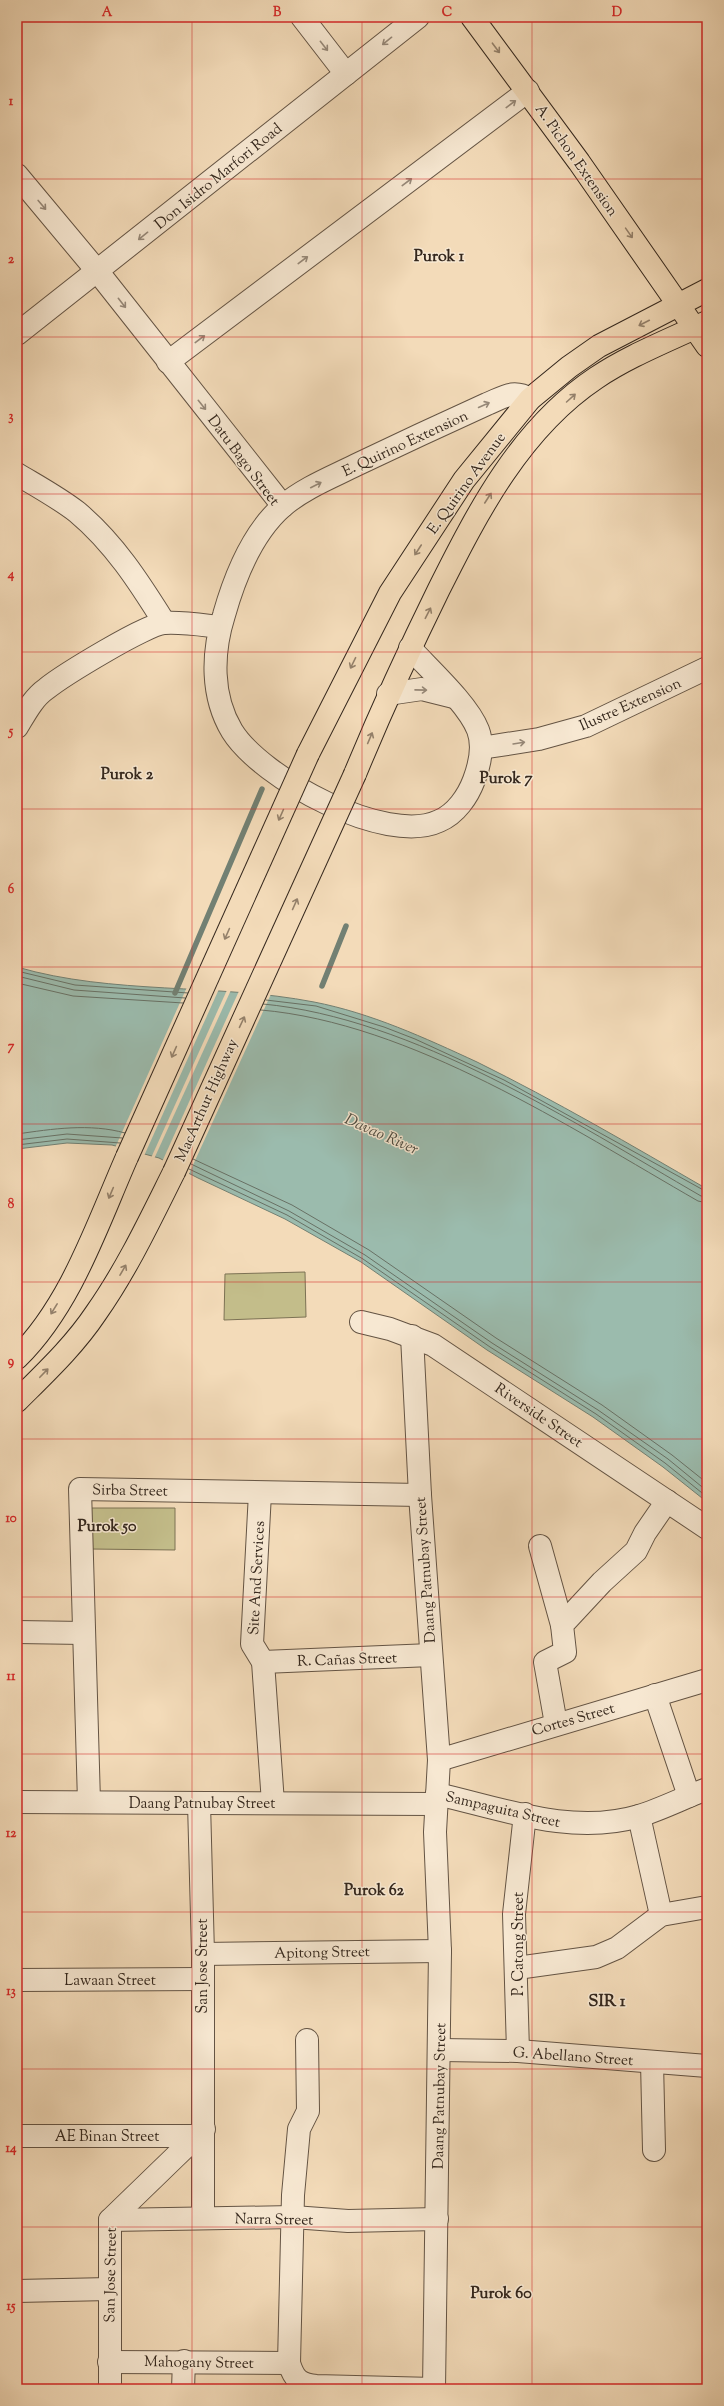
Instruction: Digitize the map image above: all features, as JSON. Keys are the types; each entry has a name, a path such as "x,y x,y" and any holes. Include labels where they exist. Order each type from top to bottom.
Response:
{"main road":[{"name":"A. Pichon Extension","path":"472,17 528,91 679,305 701,325 707,346"},
{"name":"E. Quirino Avenue","path":"17,1358 47,1321 76,1273 308,754 390,593 464,480 530,399 568,367 599,346 707,290"},
{"name":"E. Quirino Avenue","path":"355,774 388,694 410,648 487,499 513,460 546,422 572,396 596,378 701,325"},
{"name":"MacArthur Highway","path":"17,1401 76,1340 96,1314 124,1270 174,1172 355,774"}],"street":[{"path":"302,17 346,74"},
{"name":"Don Isidro Marfori Road","path":"17,334 98,272 418,17"},
{"path":"168,362 528,91"},
{"name":"Datu Bago Street","path":"17,175 98,272 283,506 262,530 249,552 230,595 220,627 215,666 216,682 221,706 231,730 248,753 262,765 330,803 365,818 395,825 415,827 439,821 456,809 471,789 478,768 481,748"},
{"name":"E. Quirino Extension","path":"283,506 313,486 487,404 514,393 520,393 530,399"},
{"path":"17,474 76,512 108,542 135,576 164,622"},
{"path":"17,727 27,710 45,689 90,660 164,622 220,627"},
{"path":"410,648 454,696 476,725 481,748"},
{"name":"Ilustre Extension","path":"481,748 539,739 586,726 707,668"},
{"path":"388,694 422,690 454,696"},
{"name":"Riverside Street","path":"361,1322 412,1336 433,1345 467,1366 707,1528"},
{"name":"Daang Patnubay Street","path":"412,1336 420,1496 439,1760 435,1832 440,1951 440,2050 434,2389"},
{"name":"Sirba Street","path":"89,1802 80,1489 260,1494 420,1496"},
{"name":"Site And Services","path":"260,1494 252,1644 264,1662"},
{"path":"562,1625 602,1582 636,1551 667,1501"},
{"path":"540,1546 562,1625 565,1652 545,1662 556,1724"},
{"path":"17,1632 84,1633"},
{"name":"R. Cañas Street","path":"264,1662 431,1655"},
{"path":"264,1662 273,1803"},
{"name":"Cortes Street","path":"439,1760 707,1680"},
{"path":"656,1695 698,1792"},
{"name":"Sampaguita Street","path":"437,1799 525,1814 550,1822 576,1824 608,1822 639,1816 698,1792"},
{"name":"Daang Patnubay Street","path":"17,1802 273,1803 437,1799"},
{"name":"San Jose Street","path":"199,1803 204,1954 201,2133 203,2218"},
{"name":"P. Catong Street","path":"518,2051 517,1968 514,1914 525,1814"},
{"path":"639,1816 661,1915"},
{"path":"517,1968 596,1957 617,1948 661,1915 707,1907"},
{"name":"Apitong Street","path":"204,1954 440,1951"},
{"name":"Lawaan Street","path":"17,1980 203,1980"},
{"path":"307,2040 308,2111 300,2129 293,2195 289,2363 297,2381 305,2385 434,2389"},
{"name":"G. Abellano Street","path":"440,2050 518,2051 707,2066"},
{"path":"652,2062 654,2150"},
{"name":"San Jose Street","path":"110,2389 110,2220 201,2133"},
{"name":"AE Binan Street","path":"17,2136 201,2133"},
{"name":"Narra Street","path":"110,2220 293,2218 348,2221 437,2219"},
{"path":"17,2291 109,2289"},
{"path":"183,2389 184,2361"},
{"name":"Mahogany Street","path":"109,2362 184,2361 289,2363"}],"shaded area":[{"path":"305,1272 306,1317 224,1320 225,1274"},
{"path":"90,1508 175,1508 175,1550 90,1549"}],"water":[{"name":"Davao River","path":"17,967 53,976 90,982 240,992 277,996 314,1002 377,1019 418,1035 477,1062 622,1140 707,1189 707,1502 663,1467 593,1417 487,1350 361,1262 285,1219 159,1158 112,1145 67,1143 17,1149"}],"pier":[{"path":"187,987 219,989 144,1156 115,1148"},
{"path":"227,990 231,990 154,1159 151,1158"},
{"path":"239,991 271,994 188,1176 162,1162"}],"waterway":[{"path":"175,993 262,789"},
{"path":"322,986 346,926"}],"district":[{"name":"Purok 1","path":"439,255"},
{"name":"Purok 2","path":"127,773"},
{"name":"Purok 7","path":"506,777"},
{"name":"Purok 50","path":"107,1525"},
{"name":"Purok 62","path":"374,1889"},
{"name":"SIR 1","path":"607,2000"},
{"name":"Purok 60","path":"501,2292"}]}
